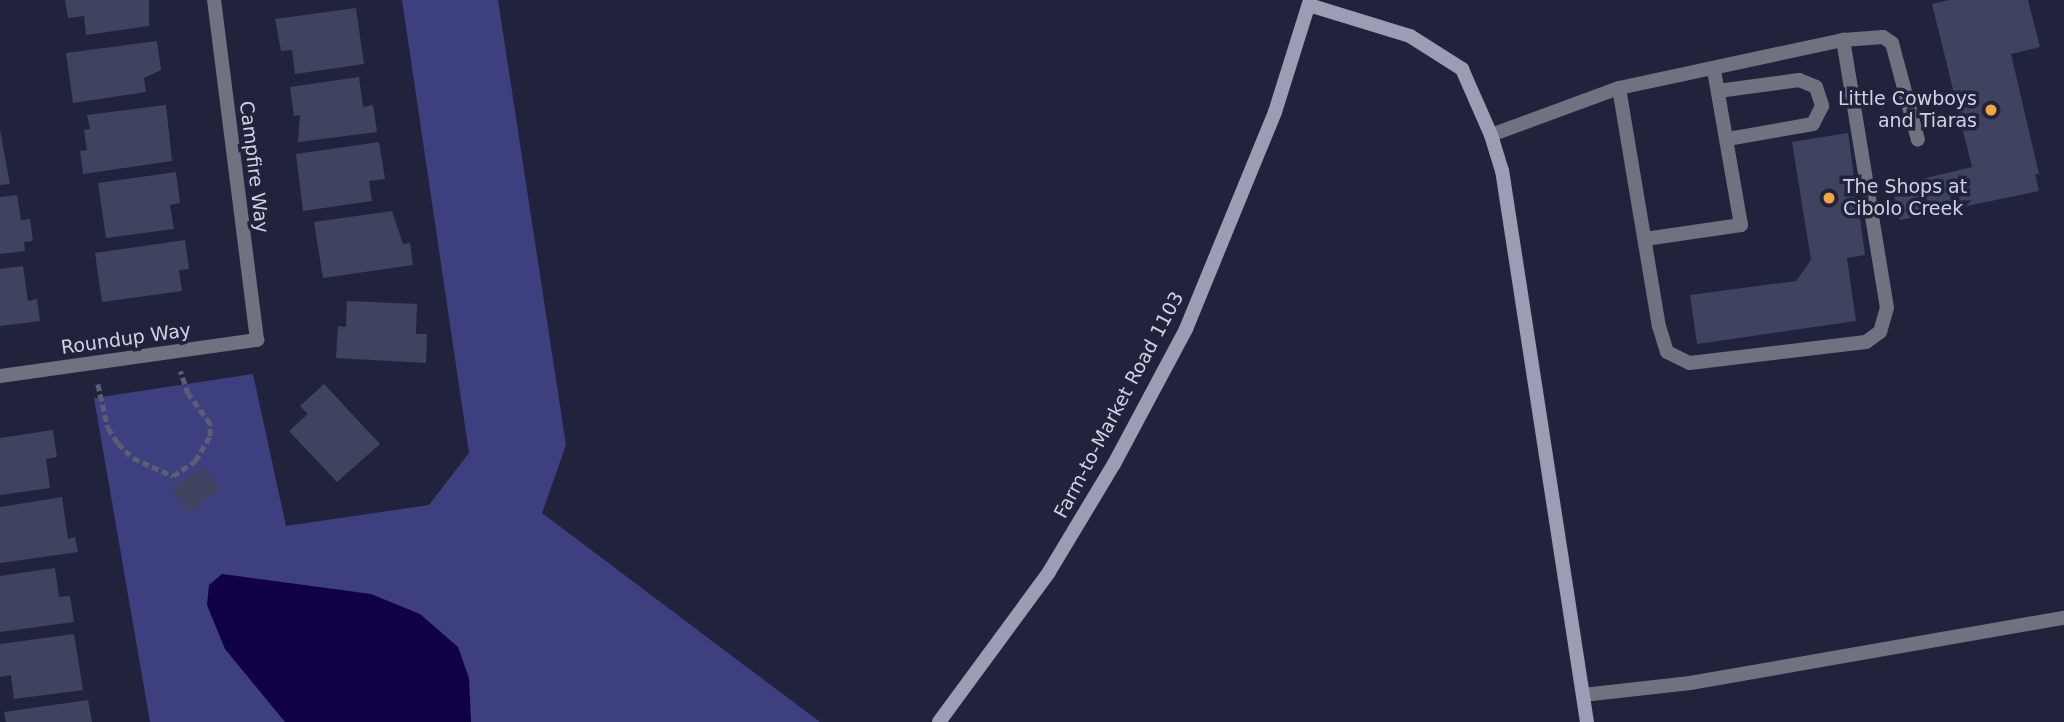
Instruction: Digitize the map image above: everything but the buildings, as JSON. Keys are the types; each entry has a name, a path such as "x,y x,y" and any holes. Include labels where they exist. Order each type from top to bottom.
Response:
{"main road":[{"path":"1310,3 1410,36 1462,69 1491,135 1504,184 1587,722"},
{"name":"Farm-to-Market Road 1103","path":"939,722 1049,572 1114,464 1186,329 1275,112 1310,3"}],"street":[{"name":"Campfire Way","path":"214,0 257,340"},
{"path":"1491,135 1619,88 1714,70 1843,40 1883,37 1892,43 1918,140"},
{"path":"1619,88 1658,326 1667,352 1690,363 1866,342 1880,332 1888,308 1843,40"},
{"path":"1645,239 1741,225 1714,70"},
{"path":"1718,91 1799,80 1816,87 1822,106 1813,124 1728,139"},
{"name":"Roundup Way","path":"0,376 257,340"},
{"path":"1583,695 1690,683 2064,618"}],"path":[{"path":"95,362 108,428 133,458 173,476 195,461 210,436 210,424 188,394 174,351"}],"shaded area":[{"path":"402,0 498,0 566,445 542,513 820,722 150,722 94,398 253,374 286,526 429,505 469,453"},
{"path":"222,574 371,594 420,614 458,647 469,678 471,722 285,722 225,649 207,605 209,585"}],"place":[{"name":"Little Cowboys and Tiaras","path":"1991,110"},
{"name":"The Shops at Cibolo Creek","path":"1829,198"}]}
